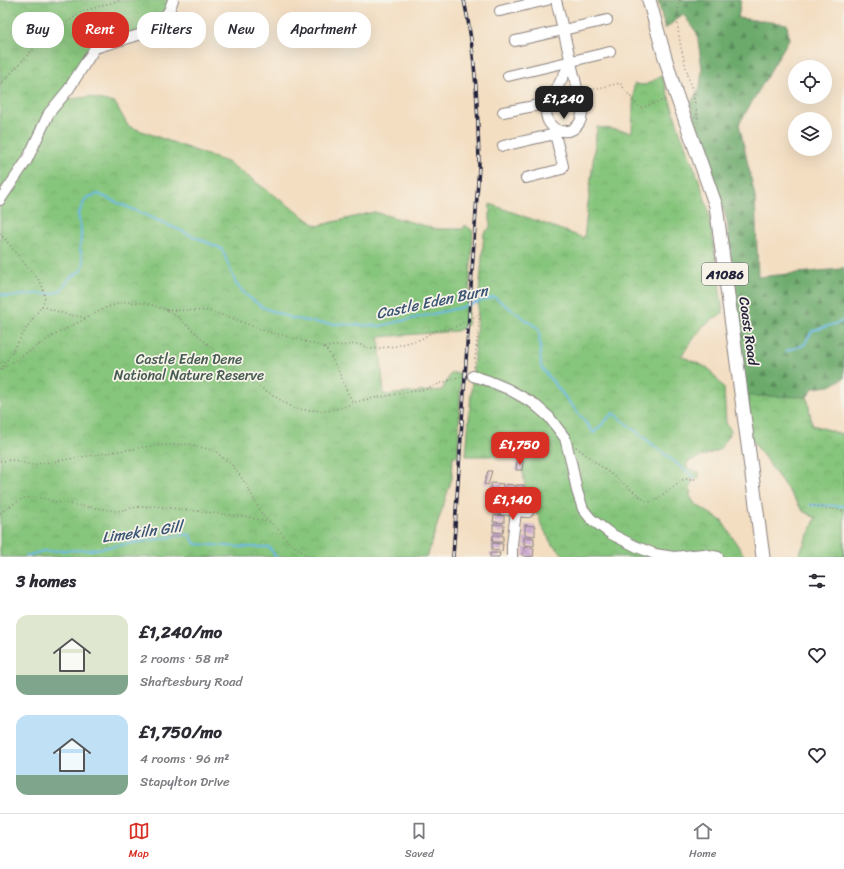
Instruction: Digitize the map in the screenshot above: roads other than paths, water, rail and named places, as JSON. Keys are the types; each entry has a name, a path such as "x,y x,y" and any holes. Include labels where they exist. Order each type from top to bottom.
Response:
{"main road":[{"name":"Coast Road","path":"649,0 672,80 716,206 763,557"}],"street":[{"path":"0,200 27,160 49,113 68,90 95,48 152,31 169,11 173,0"},
{"path":"500,10 547,0"},
{"path":"503,146 570,130 576,128 582,120 582,109 556,0"},
{"path":"515,41 606,20"},
{"path":"508,76 610,52"},
{"path":"526,178 562,169 563,166 557,132 547,119 546,112 549,103 571,62"},
{"path":"503,112 549,103"},
{"path":"473,376 508,389 533,403 549,417 565,438 577,491 583,509 591,519 611,534 654,554 674,557 703,554 718,557"},
{"path":"501,509 528,512"},
{"path":"512,557 516,510"}],"waterway":[{"name":"Castle Eden Burn","path":"0,294 12,296 58,292 63,288 69,279 81,271 84,262 80,249 81,231 78,215 86,198 98,194 222,249 236,284 246,295 262,307 291,318 319,323 380,326 459,308 494,297 539,329 541,367 594,433 613,413 695,478"},
{"path":"786,351 804,345 812,331 844,321"},
{"name":"Castle Eden Burn","path":"810,505 844,506"},
{"name":"Limekiln Gill","path":"26,556 43,551 90,550 189,534 195,544 269,547 276,557"}],"railway":[{"path":"453,557 479,166 474,62 464,0"}],"park label":[{"name":"Castle Eden Dene National Nature Reserve","path":"189,368"}]}
